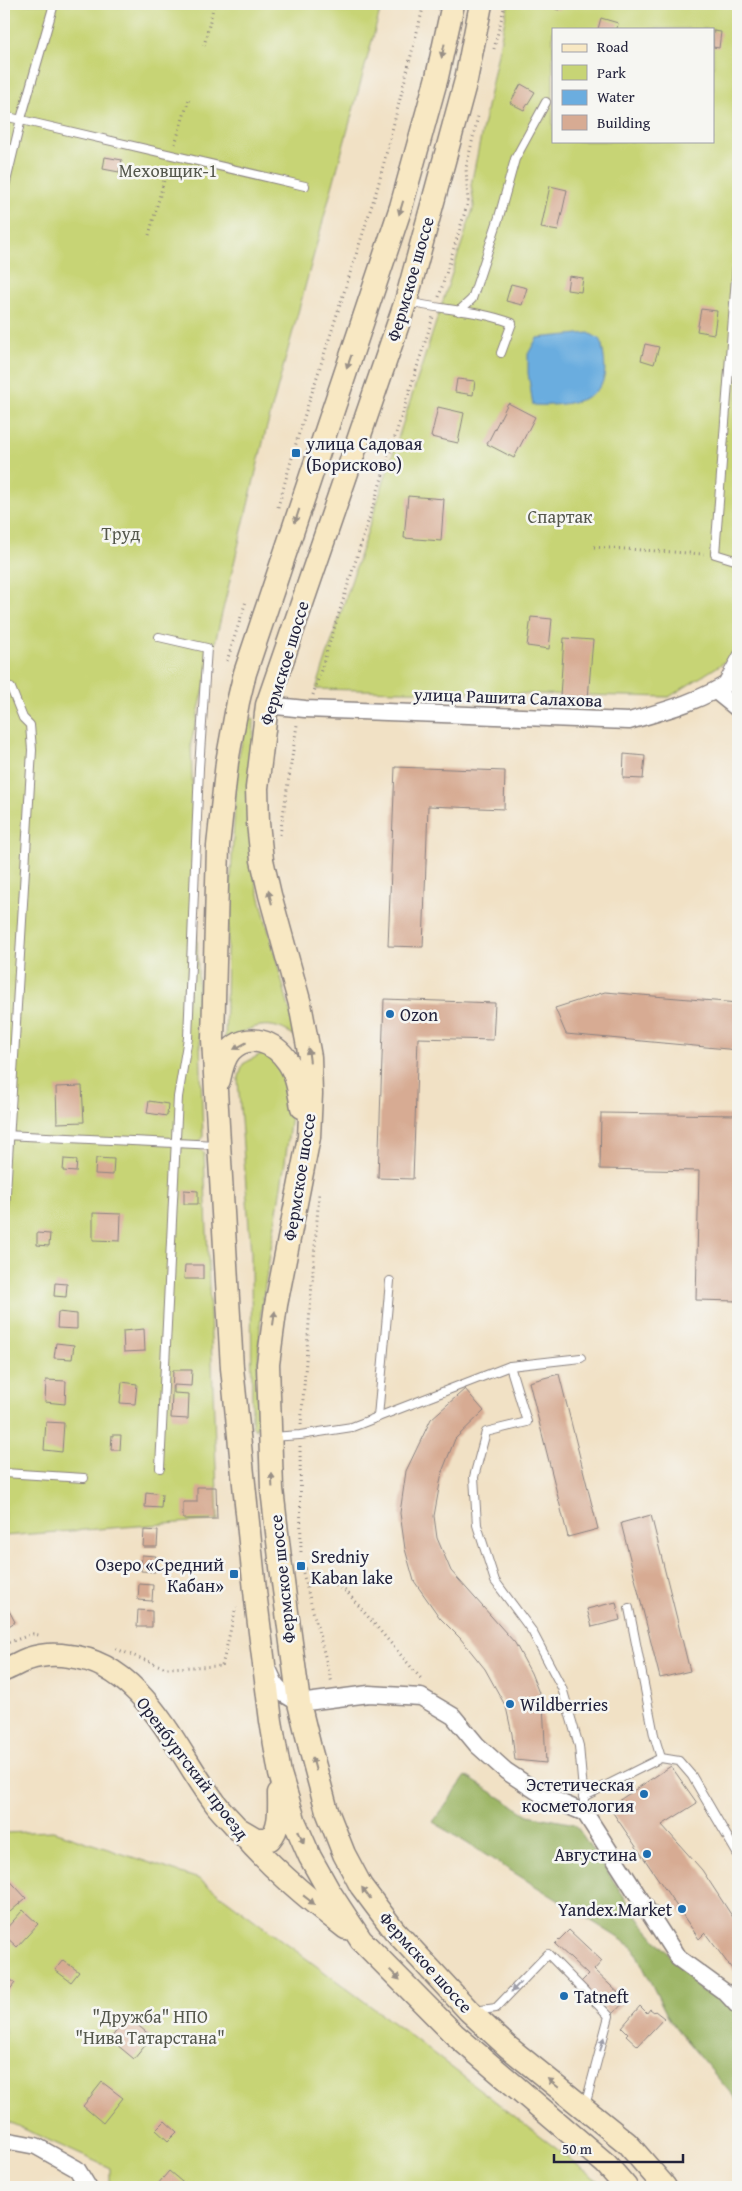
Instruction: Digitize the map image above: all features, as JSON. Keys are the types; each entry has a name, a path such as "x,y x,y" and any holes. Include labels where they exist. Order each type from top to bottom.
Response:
{"main road":[{"name":"Фермское шоссе","path":"452,4 437,77 402,207 312,469 238,702 227,762 218,846 213,1039 232,1368 270,1721 280,1774 295,1823 310,1857 328,1891 361,1940 454,2034 606,2164 626,2187"},
{"name":"Фермское шоссе","path":"481,4 466,80 406,301 267,705 258,780 258,823 262,860 300,1004 310,1056 312,1094 309,1137 276,1305 269,1354 270,1437 280,1567 299,1702 327,1811 344,1854 361,1886 394,1930 469,2011 508,2047 627,2143 665,2187"},
{"path":"238,702 267,705"},
{"path":"216,1091 223,1064 229,1052 240,1044 252,1040 265,1041 277,1049 289,1063 296,1080 309,1137"},
{"name":"Оренбургский проезд","path":"4,1670 29,1658 58,1654 101,1664 129,1683 158,1716 213,1801 250,1844 299,1892 361,1940"},
{"name":"Фермское шоссе","path":"238,1828 256,1839 270,1839 275,1834 278,1822 280,1774"}],"street":[{"name":"улица Рашита Салахова","path":"267,705 305,710 629,721 679,708 717,692 738,677"},
{"path":"717,692 738,709"},
{"path":"263,1658 275,1684 284,1694 299,1702 369,1694 421,1697 452,1716 477,1744 506,1771 541,1794 585,1813 678,1958 726,1993 738,2006"},
{"path":"4,2140 36,2146 77,2169 88,2187"}],"lane":[{"path":"4,190 21,118 54,4"},
{"path":"459,312 472,299 499,217 515,159 546,102"},
{"path":"4,116 21,118 305,186"},
{"path":"738,251 715,554 738,561"},
{"path":"406,301 436,309 500,318 512,323 501,353"},
{"path":"159,638 207,648 198,787 188,1038 178,1097 160,1468"},
{"path":"717,692 738,654"},
{"path":"4,1227 6,1136 32,750 30,724 22,718 11,688"},
{"path":"6,1136 219,1146"},
{"path":"378,1417 390,1281"},
{"path":"270,1437 300,1435 352,1427 412,1402 510,1366 581,1358"},
{"path":"510,1366 527,1422 486,1432 474,1477 477,1524 495,1581 532,1632 562,1688 579,1746 585,1813"},
{"path":"4,1473 84,1478"},
{"path":"629,1608 654,1735 661,1758"},
{"path":"583,1797 661,1758 679,1761 692,1776 738,1855"},
{"path":"469,2011 496,2008 548,1954 610,2016 584,2108"}],"path":[{"path":"204,46 214,4"},
{"path":"492,58 504,4"},
{"path":"280,836 297,725 313,694 436,309 468,202 466,168 479,113"},
{"path":"594,547 715,554"},
{"path":"320,1184 300,1435 301,1566 332,1684"},
{"path":"301,1566 347,1592 428,1687"},
{"path":"110,1647 166,1668 222,1666 238,1599"},
{"path":"4,1644 33,1634 42,1635"}],"green space":[{"name":"Труд","path":"4,4 382,4 265,434 191,743 203,1138 195,1145 204,1152 218,1520 4,1536"},
{"name":"Спартак","path":"508,4 738,4 738,651 720,665 669,697 316,689 474,206 471,185"},
{"path":"249,718 254,719 251,864 297,1038 278,1027 260,1026 251,1028 225,1045 227,951 237,764 246,723"},
{"path":"261,1054 275,1057 289,1084 291,1115 261,1310 257,1387 258,1424 255,1430 252,1425 251,1253 238,1080 243,1064"},
{"path":"466,1776 528,1815 575,1824 642,1923 702,1992 738,1998 738,2102 670,2021 633,1947 433,1822"},
{"name":"\"Дружба\" НПО \"Нива Татарстана\"","path":"53,1831 199,1879 407,2033 606,2187 110,2187 110,2168 4,2120 4,1833"}],"water":[{"path":"589,333 601,340 604,356 604,378 597,390 581,400 571,403 533,405 528,373 528,354 537,338"}],"building":[{"path":"541,4 561,4 559,10"},
{"path":"601,18 618,23 617,28 598,28"},
{"path":"714,31 721,32 719,48 714,47"},
{"path":"521,84 535,92 524,110 510,103"},
{"path":"105,157 122,160 119,172 103,169"},
{"path":"550,186 567,190 558,231 541,228"},
{"path":"569,276 583,278 581,292 567,290"},
{"path":"511,284 527,288 522,305 506,301"},
{"path":"701,309 717,311 714,334 697,331"},
{"path":"645,344 659,347 654,364 641,360"},
{"path":"457,379 475,381 473,395 455,392"},
{"path":"508,403 535,417 514,458 487,444"},
{"path":"438,407 464,413 458,443 431,437"},
{"path":"408,496 444,499 441,541 404,538"},
{"path":"531,617 552,619 549,649 527,646"},
{"path":"564,638 593,640 588,698 560,696"},
{"path":"624,754 645,756 643,779 623,778"},
{"path":"395,767 505,771 504,809 428,806 423,947 388,946"},
{"path":"605,992 738,1003 738,1050 566,1034 555,1008"},
{"path":"384,999 495,1003 493,1040 418,1038 413,1179 378,1178"},
{"path":"82,1086 84,1122 57,1123 56,1087"},
{"path":"149,1101 168,1104 167,1116 147,1113"},
{"path":"601,1113 738,1115 738,1301 696,1300 699,1171 600,1169"},
{"path":"96,1158 114,1159 113,1175 95,1174"},
{"path":"64,1159 77,1160 76,1172 63,1171"},
{"path":"184,1190 198,1191 198,1204 184,1204"},
{"path":"93,1213 121,1214 120,1241 93,1240"},
{"path":"37,1233 50,1234 49,1246 37,1245"},
{"path":"185,1265 203,1265 203,1279 184,1279"},
{"path":"55,1283 67,1284 66,1297 54,1296"},
{"path":"58,1312 77,1314 77,1329 57,1328"},
{"path":"144,1329 145,1351 124,1352 123,1331"},
{"path":"56,1343 74,1345 72,1359 54,1358"},
{"path":"173,1370 192,1370 191,1386 174,1385 174,1393 189,1394 188,1419 171,1418"},
{"path":"559,1374 598,1529 568,1537 529,1382"},
{"path":"46,1380 66,1381 65,1404 45,1402"},
{"path":"122,1382 137,1384 135,1404 120,1403"},
{"path":"465,1389 484,1411 455,1439 442,1472 434,1516 437,1538 451,1571 515,1643 531,1673 543,1703 546,1763 515,1760 506,1707 485,1669 460,1638 440,1618 414,1581 405,1549 400,1513 406,1471 431,1419"},
{"path":"46,1422 64,1423 62,1452 44,1450"},
{"path":"112,1435 121,1435 120,1450 111,1450"},
{"path":"197,1487 216,1487 217,1519 183,1519 183,1502 197,1502"},
{"path":"146,1492 162,1494 161,1508 145,1507"},
{"path":"651,1515 690,1671 660,1678 621,1523"},
{"path":"144,1530 158,1531 157,1547 143,1547"},
{"path":"142,1555 156,1556 155,1572 141,1571"},
{"path":"139,1584 153,1585 152,1601 138,1600"},
{"path":"4,1601 15,1622 4,1629"},
{"path":"616,1602 620,1620 592,1627 587,1609"},
{"path":"138,1610 152,1611 152,1627 137,1627"},
{"path":"671,1766 697,1803 662,1825 702,1870 734,1919 738,1917 738,1971 735,1973 705,1933 699,1939 609,1807"},
{"path":"4,1874 26,1898 10,1912 4,1905"},
{"path":"23,1910 38,1924 17,1947 4,1935 4,1931"},
{"path":"569,1930 602,1961 594,1970 626,2000 612,2015 579,1984 588,1975 555,1944"},
{"path":"63,1960 79,1972 71,1982 55,1970"},
{"path":"4,1975 15,1983 4,1997"},
{"path":"640,2006 647,2013 650,2009 664,2018 638,2046 626,2035 628,2033 622,2027"},
{"path":"128,2017 152,2037 134,2059 110,2039"},
{"path":"102,2082 123,2098 103,2123 83,2106"},
{"path":"165,2121 177,2132 168,2141 156,2130"},
{"path":"169,2171 188,2187 160,2187 157,2185"}],"place":[{"name":"улица Садовая (Борисково)","path":"296,453"},
{"name":"Ozon","path":"390,1014"},
{"name":"Sredniy Kaban lake","path":"301,1566"},
{"name":"Озеро «Средний Кабан»","path":"234,1574"},
{"name":"Wildberries","path":"510,1704"},
{"name":"Эстетическая косметология","path":"644,1794"},
{"name":"Августина","path":"647,1854"},
{"name":"Yandex.Market","path":"682,1909"},
{"name":"Tatneft","path":"564,1996"}],"park label":[{"name":"Меховщик-1","path":"168,170"}]}
